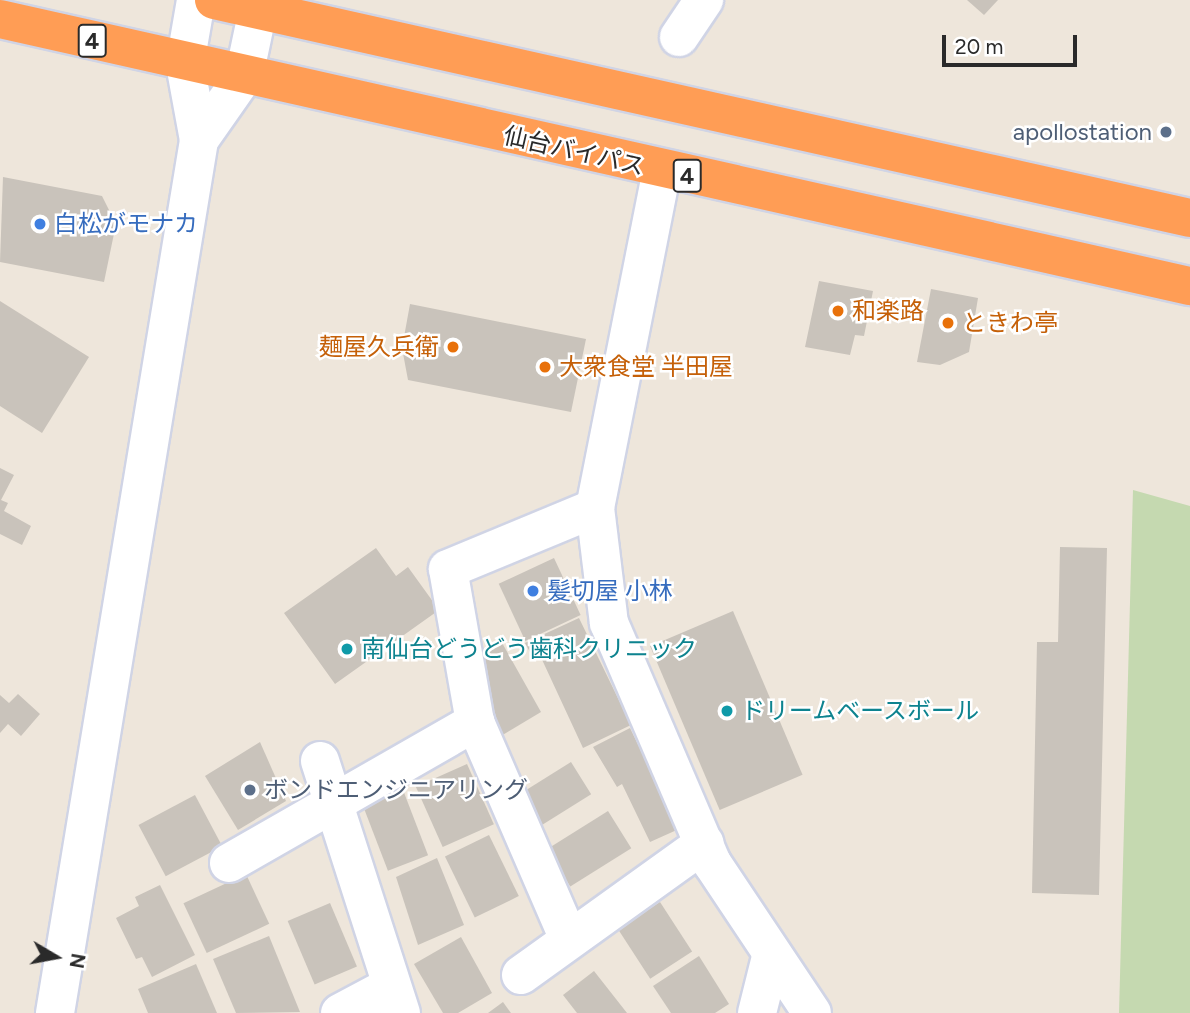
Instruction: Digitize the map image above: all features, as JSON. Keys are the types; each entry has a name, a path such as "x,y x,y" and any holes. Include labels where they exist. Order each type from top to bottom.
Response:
{"highway":[{"path":"214,0 259,5 1190,218"},
{"name":"仙台バイパス","path":"0,19 185,64 1190,286"}],"street":[{"path":"55,1013 199,140 185,64 196,0"},
{"path":"679,37 704,0"},
{"path":"199,140 244,76 259,5"},
{"path":"662,170 595,508 609,624 705,844 771,957 812,1013"},
{"path":"568,937 475,722 448,569 595,508"},
{"path":"229,863 330,801 475,722"},
{"path":"320,761 330,801 396,999 340,1013"},
{"path":"521,975 568,937 705,844"},
{"path":"757,1013 771,957"}],"green space":[{"path":"1133,490 1190,506 1190,1013 1119,1013"}],"building":[{"path":"967,0 998,0 984,15"},
{"path":"3,177 102,196 116,224 104,282 0,262"},
{"path":"819,281 873,291 864,336 855,335 850,355 805,347"},
{"path":"931,289 978,298 969,352 940,365 917,362"},
{"path":"0,301 89,357 42,433 0,406"},
{"path":"410,304 586,339 571,412 408,380 402,348"},
{"path":"0,468 14,475 1,500 8,503 4,511 31,526 22,545 0,534"},
{"path":"1060,547 1107,548 1099,895 1032,893 1037,642 1058,642"},
{"name":"南仙台どうどう歯科クリニック","path":"376,548 396,576 408,567 439,610 335,684 284,613"},
{"path":"554,558 581,615 525,641 499,584"},
{"name":"ドリームベースボール","path":"733,611 803,775 720,810 650,646"},
{"path":"579,618 631,725 583,748 538,651 531,654 525,643"},
{"path":"501,641 541,712 501,736 484,704 475,656"},
{"path":"18,694 40,714 21,736 8,724 0,733 0,695 9,703"},
{"path":"630,728 679,829 650,842 622,784 617,787 593,747"},
{"path":"260,742 286,801 238,830 205,776"},
{"path":"571,762 591,794 542,825 522,793"},
{"path":"467,764 494,824 443,847 416,787"},
{"path":"403,790 428,855 388,871 363,805"},
{"path":"195,795 222,846 166,876 138,825"},
{"path":"608,811 631,848 570,886 547,849"},
{"path":"489,835 519,896 475,918 445,856"},
{"path":"437,858 464,925 418,945 396,877"},
{"path":"246,874 269,924 207,953 183,903"},
{"path":"160,885 195,955 152,977 142,957 136,959 116,918 139,906 135,897"},
{"path":"660,902 692,951 650,979 618,929"},
{"path":"330,903 357,967 315,984 288,921"},
{"path":"269,936 300,1012 236,1013 213,959"},
{"path":"461,937 492,993 458,1013 443,1013 414,964"},
{"path":"699,956 729,1004 715,1013 671,1013 653,986"},
{"path":"196,964 217,1013 148,1013 138,989"},
{"path":"594,971 627,1013 577,1013 563,995"},
{"path":"503,1002 511,1013 488,1013"}],"place":[{"name":"apollostation","path":"1166,132"},
{"name":"白松がモナカ","path":"40,224"},
{"name":"和楽路","path":"838,311"},
{"name":"ときわ亭","path":"948,323"},
{"name":"麺屋久兵衛","path":"453,347"},
{"name":"大衆食堂 半田屋","path":"545,367"},
{"name":"髪切屋 小林","path":"533,591"},
{"name":"南仙台どうどう歯科クリニック","path":"347,649"},
{"name":"ドリームベースボール","path":"727,711"},
{"name":"ボンドエンジニアリング","path":"250,790"}]}
